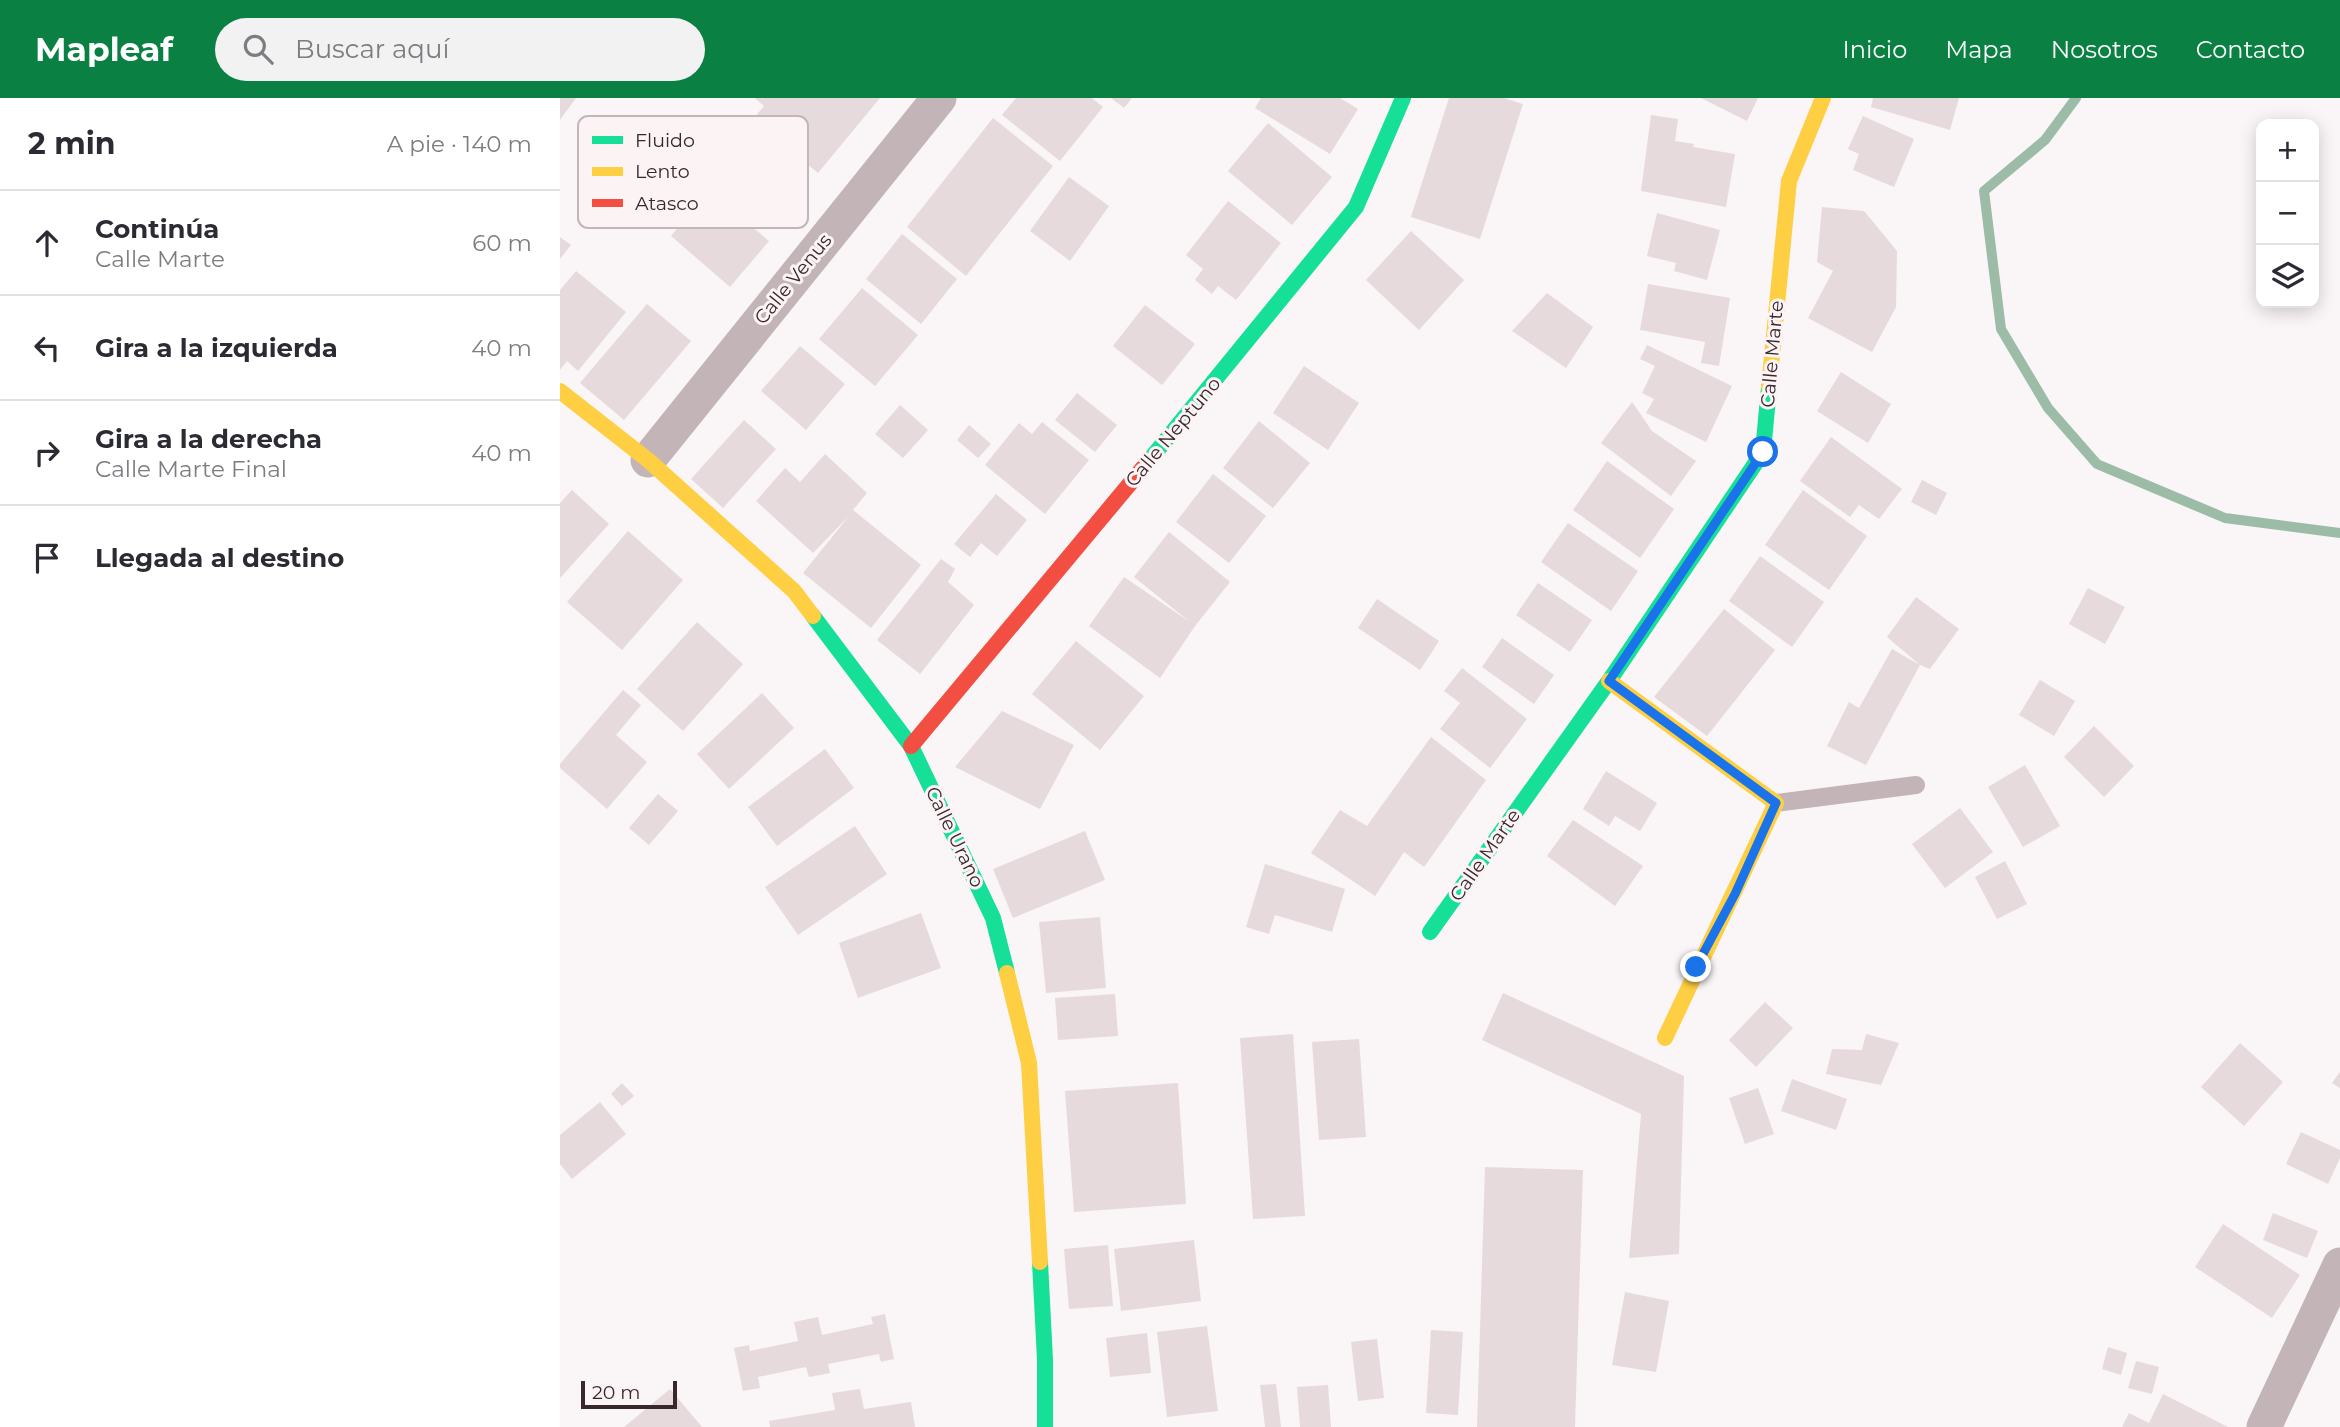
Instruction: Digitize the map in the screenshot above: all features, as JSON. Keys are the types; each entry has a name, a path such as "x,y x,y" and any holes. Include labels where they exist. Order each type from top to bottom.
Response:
{"street":[{"name":"Calle Venus","path":"648,460 939,98"},
{"name":"Calle Neptuno","path":"911,746 1228,366 1356,207 1403,98"},
{"name":"Calle Marte","path":"1430,932 1609,681 1763,452 1789,181 1823,98"},
{"name":"Calle Urano","path":"560,391 648,460 794,591 911,746 993,918 1030,1063 1045,1360 1045,1427"},
{"path":"1609,681 1776,803 1735,894 1696,967 1665,1038"},
{"path":"2264,1427 2340,1265"}],"lane":[{"path":"1776,803 1916,785"}],"building":[{"path":"560,98 576,98 560,120"},
{"path":"755,98 880,98 818,173 808,165 808,116 756,116 764,106"},
{"path":"1016,98 1092,98 1103,107 1060,161 1002,115"},
{"path":"1111,98 1132,98 1124,108"},
{"path":"1261,98 1340,98 1358,109 1330,154 1255,108"},
{"path":"1449,98 1504,98 1523,104 1480,239 1411,217"},
{"path":"1701,98 1758,98 1747,121"},
{"path":"1873,98 1959,98 1950,130 1871,107"},
{"path":"1651,115 1678,119 1675,141 1735,154 1726,207 1641,191"},
{"path":"1863,116 1914,139 1894,187 1853,170 1859,154 1848,149"},
{"path":"993,118 1053,166 966,276 907,227"},
{"path":"1268,123 1332,177 1292,225 1228,171"},
{"path":"1069,177 1109,206 1070,261 1030,231"},
{"path":"1228,201 1281,243 1236,300 1218,286 1212,294 1195,280 1203,269 1186,255"},
{"path":"1822,207 1864,211 1897,251 1896,307 1872,352 1808,318 1833,271 1817,262"},
{"path":"1657,213 1720,230 1707,280 1674,271 1676,263 1647,256"},
{"path":"678,228 754,228 769,241 730,287 671,236"},
{"path":"1411,231 1464,280 1419,330 1366,280"},
{"path":"902,234 957,279 921,324 866,279"},
{"path":"560,237 571,245 560,259"},
{"path":"576,271 626,312 578,371 567,361 560,370 560,290"},
{"path":"1648,284 1730,298 1719,366 1701,363 1705,342 1640,330"},
{"path":"862,288 918,335 875,386 819,339"},
{"path":"1547,293 1593,327 1566,368 1512,331"},
{"path":"647,304 691,341 624,420 580,383"},
{"path":"1145,305 1195,344 1162,385 1113,346"},
{"path":"1647,345 1732,386 1706,442 1646,413 1654,399 1642,393 1655,366 1640,359"},
{"path":"800,346 845,384 806,430 761,391"},
{"path":"1304,366 1359,403 1328,450 1273,413"},
{"path":"1841,372 1891,404 1868,443 1817,411"},
{"path":"1077,393 1117,425 1095,452 1055,420"},
{"path":"1632,402 1652,431 1696,461 1671,496 1601,443"},
{"path":"900,405 928,430 903,458 875,434"},
{"path":"744,420 776,449 723,508 691,479"},
{"path":"1259,421 1310,463 1273,508 1223,468"},
{"path":"1042,422 1089,460 1045,514 985,465 1019,423 1032,434"},
{"path":"969,425 991,444 978,458 957,440"},
{"path":"1831,437 1902,489 1879,519 1859,505 1850,517 1800,481"},
{"path":"825,454 867,493 853,510 921,565 871,628 803,573 849,516 813,553 756,501 785,468 800,482"},
{"path":"1607,461 1674,509 1640,558 1573,510"},
{"path":"1213,474 1266,516 1229,563 1176,522"},
{"path":"1922,480 1947,493 1936,515 1911,502"},
{"path":"572,490 609,524 560,578 560,503"},
{"path":"1803,490 1867,536 1829,590 1765,545"},
{"path":"996,494 1027,520 997,556 981,543 970,557 954,544"},
{"path":"1568,523 1638,571 1611,611 1541,562"},
{"path":"628,531 683,580 622,650 567,602"},
{"path":"1169,532 1230,582 1195,626 1160,678 1089,626 1124,577 1190,622 1134,577"},
{"path":"1760,556 1824,602 1792,647 1729,601"},
{"path":"941,559 955,569 948,582 974,605 920,674 877,640"},
{"path":"1538,583 1592,620 1570,652 1516,615"},
{"path":"2088,588 2125,607 2105,644 2069,624"},
{"path":"1916,597 1959,629 1930,669 1920,665 1887,637"},
{"path":"1377,599 1439,641 1420,670 1358,628"},
{"path":"1724,609 1775,650 1707,736 1654,697"},
{"path":"697,622 743,664 683,731 637,689"},
{"path":"1502,638 1554,675 1534,704 1482,667"},
{"path":"1076,641 1144,696 1100,750 1032,694"},
{"path":"1892,649 1920,665 1866,765 1827,746 1849,702 1859,708"},
{"path":"1462,668 1527,719 1490,768 1440,729 1460,703 1444,691"},
{"path":"2040,680 2075,701 2054,736 2019,715"},
{"path":"623,690 641,705 616,735 647,762 607,809 560,768 560,764"},
{"path":"762,693 794,728 729,789 697,754"},
{"path":"1002,711 1074,745 1040,809 955,767"},
{"path":"2094,726 2134,766 2104,797 2064,757"},
{"path":"1431,737 1486,780 1424,867 1404,852 1375,896 1311,853 1340,810 1367,826"},
{"path":"825,749 854,788 777,846 748,807"},
{"path":"2025,765 2060,826 2023,847 1988,787"},
{"path":"1606,771 1657,803 1640,831 1615,816 1609,826 1583,809"},
{"path":"658,794 678,811 649,845 629,828"},
{"path":"1960,808 1993,852 1945,888 1912,844"},
{"path":"1573,820 1643,866 1615,906 1547,856"},
{"path":"855,826 887,874 798,935 765,887"},
{"path":"1085,831 1105,880 1013,918 993,869"},
{"path":"2005,861 2027,904 1997,919 1975,877"},
{"path":"1265,864 1345,889 1332,932 1275,915 1269,934 1246,927"},
{"path":"921,913 941,968 858,998 839,943"},
{"path":"1100,917 1106,988 1046,993 1039,922"},
{"path":"1503,993 1684,1076 1679,1254 1629,1258 1641,1114 1482,1040"},
{"path":"1115,994 1118,1036 1058,1040 1055,998"},
{"path":"1765,1002 1793,1028 1756,1067 1729,1040"},
{"path":"1293,1034 1305,1216 1253,1219 1240,1038"},
{"path":"1866,1034 1899,1043 1881,1085 1826,1074 1832,1049 1862,1050"},
{"path":"1359,1039 1366,1137 1319,1140 1312,1042"},
{"path":"2240,1043 2283,1082 2244,1126 2201,1087"},
{"path":"2340,1072 2340,1088 2332,1083"},
{"path":"1792,1079 1847,1099 1836,1130 1781,1111"},
{"path":"622,1083 634,1096 622,1106 611,1094"},
{"path":"1178,1083 1186,1204 1074,1212 1065,1091"},
{"path":"1758,1088 1774,1134 1745,1144 1729,1098"},
{"path":"600,1102 626,1134 572,1179 560,1164 560,1135"},
{"path":"2301,1132 2340,1150 2340,1158 2328,1184 2286,1164"},
{"path":"1485,1167 1583,1170 1575,1427 1477,1427"},
{"path":"2273,1213 2318,1231 2307,1258 2263,1240"},
{"path":"2223,1224 2300,1275 2272,1318 2195,1267"},
{"path":"1194,1240 1201,1301 1121,1311 1114,1249"},
{"path":"1108,1245 1113,1306 1069,1309 1064,1249"},
{"path":"1625,1292 1669,1301 1656,1372 1612,1365"},
{"path":"885,1314 894,1359 881,1362 879,1354 828,1364 830,1373 809,1377 806,1367 758,1377 760,1388 743,1391 734,1348 749,1345 750,1351 798,1341 794,1322 818,1317 822,1335 873,1324 871,1317"},
{"path":"1207,1326 1218,1411 1167,1417 1157,1332"},
{"path":"1431,1330 1463,1332 1458,1415 1426,1413"},
{"path":"1147,1333 1151,1373 1110,1377 1106,1338"},
{"path":"1377,1339 1384,1398 1358,1401 1351,1342"},
{"path":"2108,1347 2127,1353 2121,1375 2102,1369"},
{"path":"2136,1361 2159,1367 2152,1394 2128,1388"},
{"path":"1276,1384 1281,1427 1265,1427 1260,1385"},
{"path":"1328,1385 1331,1427 1300,1427 1297,1387"},
{"path":"670,1389 702,1427 624,1427"},
{"path":"860,1389 864,1409 911,1402 915,1427 770,1427 769,1421 835,1410 832,1393"},
{"path":"2163,1394 2228,1427 2122,1427 2129,1413 2149,1423"}],"waterway":[{"path":"2076,98 2045,140 1984,191 2001,329 2048,408 2097,464 2225,518 2340,533"}],"traffic: fast":[{"path":"1143,468 1356,207 1403,98"},
{"path":"1430,932 1609,681 1763,452 1769,387"},
{"path":"813,616 911,746 993,918 1007,973"},
{"path":"1040,1262 1045,1427"}],"traffic: slow":[{"path":"1769,387 1789,181 1823,98"},
{"path":"560,391 648,460 794,591 813,616"},
{"path":"1609,681 1776,803 1665,1038"},
{"path":"1007,973 1029,1063 1040,1262"}],"traffic: jam":[{"path":"911,746 1143,468"}],"route":[{"path":"1696,967 1735,894 1776,803 1609,681 1763,452"}]}
